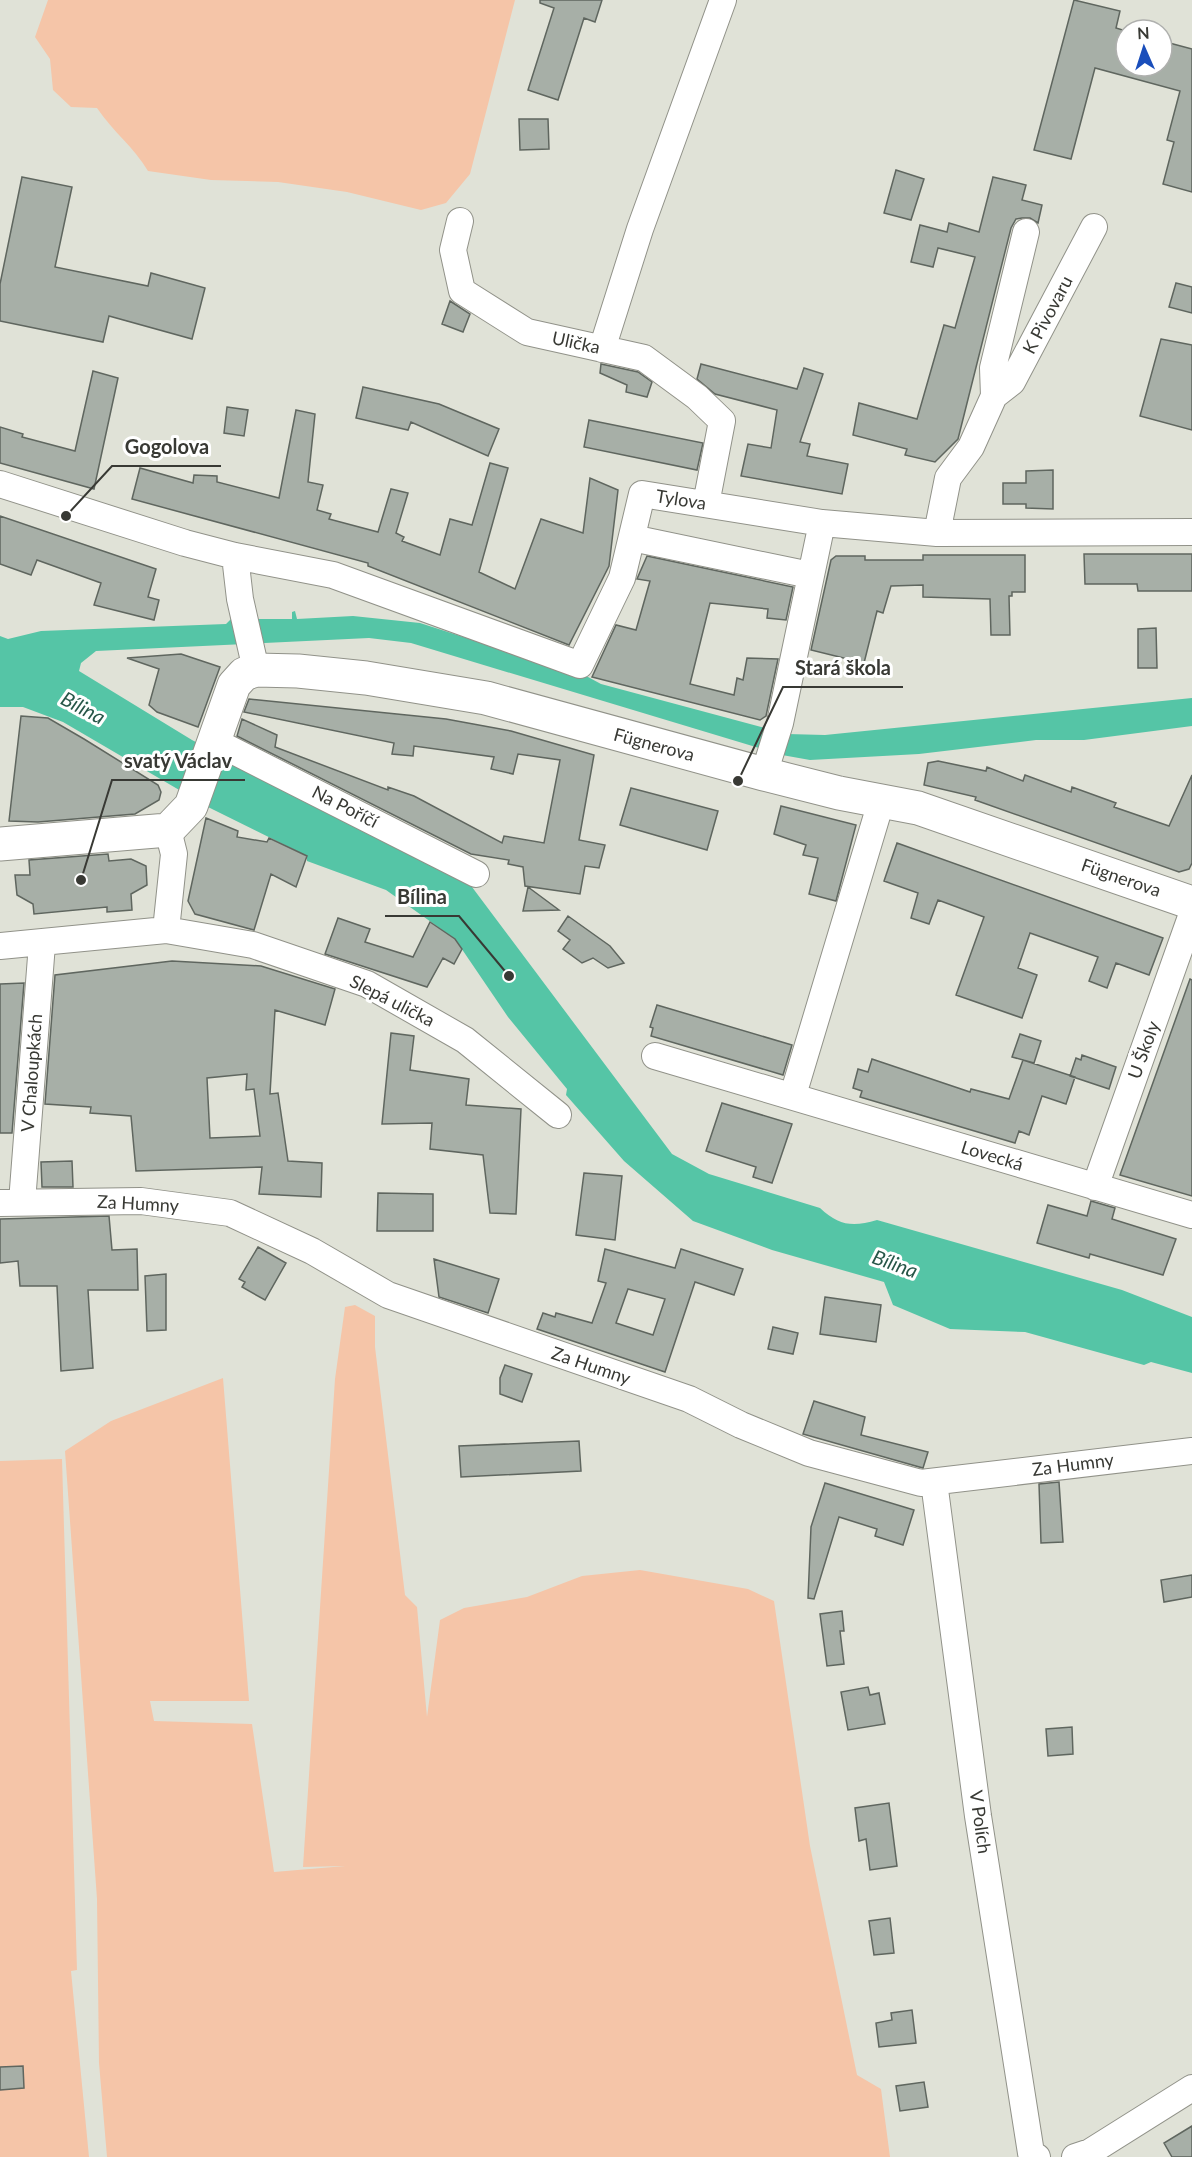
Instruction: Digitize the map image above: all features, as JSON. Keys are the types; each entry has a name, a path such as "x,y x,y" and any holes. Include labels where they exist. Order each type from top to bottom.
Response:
{"main road":[{"path":"0,844 168,830 191,806 234,685 254,660"},
{"name":"Fügnerova","path":"254,660 486,699 767,766 882,802 955,819 1192,903"}],"street":[{"path":"602,349 640,229 723,0"},
{"name":"Ulička","path":"460,221 453,250 462,291 494,314 527,332 644,358 697,397 722,421 706,504"},
{"name":"K Pivovaru","path":"994,396 1012,382 1094,227"},
{"name":"K Pivovaru","path":"937,533 948,478 971,447 994,396 993,368 1026,232"},
{"path":"0,484 235,556 240,599 254,660"},
{"name":"Tylova","path":"235,556 333,575 580,665 622,578 642,494 822,523 937,533 1192,532"},
{"path":"767,766 780,723 822,523"},
{"path":"632,538 810,575"},
{"name":"Na Poříčí","path":"214,741 476,873"},
{"path":"793,1095 882,802"},
{"path":"166,930 174,854 168,830"},
{"name":"U Školy","path":"1095,1187 1192,914"},
{"name":"Slepá ulička","path":"0,946 42,944 166,930 253,945 367,984 465,1040 558,1115"},
{"name":"V Chaloupkách","path":"11,1203 42,944"},
{"name":"Lovecká","path":"655,1056 1192,1215"},
{"name":"Za Humny","path":"11,1203 141,1201 230,1213 312,1251 388,1295 689,1399 741,1425 809,1453 921,1483 1192,1451"},
{"name":"V Polích","path":"934,1482 978,1816 1031,2153 1037,2157"},
{"path":"1074,2157 1090,2152 1192,2088"}],"shaded area":[{"path":"48,0 515,0 470,174 446,203 421,210 347,192 278,182 211,180 148,171 97,108 71,107 53,90 50,59 35,37"},
{"path":"355,1305 375,1316 375,1347 405,1595 417,1607 427,1717 440,1620 464,1608 527,1597 582,1576 640,1570 748,1589 774,1601 810,1846 857,2075 881,2089 890,2157 107,2157 99,2063 97,1899 65,1451 111,1421 223,1378 249,1701 150,1701 154,1721 252,1724 274,1872 345,1866 303,1867 335,1379 345,1307"},
{"path":"62,1459 77,1970 71,1971 89,2157 0,2157 0,1461"}],"water":[{"path":"295,611 297,619 353,616 420,623 588,677 601,684 787,734 825,735 1192,698 1192,726 1084,740 1036,740 919,754 810,760 782,755 411,643 369,638 96,651 81,663 79,671 192,740 469,883 672,1154 709,1174 820,1208 840,1222 861,1224 877,1220 1122,1290 1192,1317 1192,1373 1151,1362 1144,1365 1025,1332 950,1329 893,1305 884,1282 772,1250 693,1221 624,1161 566,1095 567,1089 508,1017 455,939 386,890 307,861 307,856 210,808 63,722 23,707 0,707 0,636 8,639 41,631 226,624 231,619 292,619 292,612"}],"building":[{"path":"540,0 602,0 595,22 584,18 558,100 528,90 554,8 540,3"},
{"path":"1074,0 1120,11 1118,18 1114,18 1114,73 1095,68 1071,159 1034,150"},
{"path":"1174,44 1192,49 1192,192 1163,184 1174,142 1167,140 1180,91 1132,78 1174,78"},
{"path":"519,119 548,119 549,149 520,150"},
{"path":"896,170 924,179 911,220 884,213"},
{"path":"22,177 72,187 55,267 148,286 151,273 205,288 192,339 109,316 103,342 0,321 0,284"},
{"path":"993,177 1026,185 1022,200 1042,205 1038,223 1030,218 1016,219 1011,228 958,439 935,462 905,455 907,449 853,435 859,403 917,419 944,325 955,328 975,257 938,248 933,267 911,262 920,225 947,232 949,223 979,232"},
{"path":"1176,283 1192,287 1192,313 1169,307"},
{"path":"450,301 470,314 463,332 442,324"},
{"path":"1161,339 1192,345 1192,430 1140,416"},
{"path":"601,364 638,372 652,382 647,397 626,392 627,385 600,373"},
{"path":"701,364 797,389 804,368 823,374 800,442 810,444 807,456 848,464 842,494 741,476 748,444 771,448 777,410 715,394 697,379"},
{"path":"93,371 118,378 94,489 0,463 0,427 23,434 22,437 75,451"},
{"path":"363,387 439,404 499,429 488,456 411,422 408,430 356,418"},
{"path":"227,407 248,410 244,436 224,433"},
{"path":"296,410 315,414 308,482 323,485 317,510 331,514 329,519 378,532 391,489 408,493 396,533 404,537 402,541 440,555 450,519 472,525 490,463 508,468 479,572 515,589 541,519 583,533 590,478 618,490 609,566 569,645 368,566 368,563 132,499 140,468 193,483 194,475 217,476 217,482 279,498"},
{"path":"589,420 703,443 697,470 584,447"},
{"path":"1053,470 1053,509 1026,508 1026,504 1003,504 1003,483 1026,483 1026,471"},
{"path":"0,516 156,569 148,597 159,600 154,620 94,605 101,583 37,560 31,575 0,564"},
{"path":"1084,554 1192,554 1192,591 1138,591 1137,584 1085,584"},
{"path":"923,555 1025,555 1025,592 1012,592 1012,596 1009,596 1010,635 991,635 990,599 923,597 923,585 891,586 883,613 877,611 864,663 811,650 831,560 836,556 865,556 865,560 923,560"},
{"path":"647,556 793,587 786,620 767,618 768,609 710,603 690,684 734,695 737,678 743,680 747,658 778,659 766,716 760,720 592,677 616,625 636,630 650,581 637,579"},
{"path":"1156,628 1157,668 1138,668 1138,629"},
{"path":"181,654 220,667 198,727 157,712 149,705 159,669 127,658"},
{"path":"249,699 446,719 511,731 594,755 579,840 605,845 599,868 585,866 580,894 525,886 523,867 508,864 509,860 471,854 237,736 242,719 277,735 275,747 388,790 388,787 414,796 502,843 504,836 544,843 560,760 518,754 513,774 491,769 494,757 414,746 413,756 392,754 394,743 244,712"},
{"path":"21,716 48,718 84,739 158,785 161,792 159,800 135,814 38,822 9,821"},
{"path":"938,761 986,771 987,767 1023,781 1025,775 1071,792 1072,787 1116,803 1114,807 1169,826 1192,775 1192,863 1189,869 1179,872 975,800 976,797 924,785 928,763"},
{"path":"631,788 718,811 707,850 620,825"},
{"path":"781,806 856,825 836,901 809,894 818,858 803,855 806,845 774,834"},
{"path":"206,818 238,831 237,837 267,842 269,838 307,856 296,887 271,874 254,930 195,914 188,901"},
{"path":"897,843 1163,938 1149,975 1116,963 1107,988 1089,981 1098,957 1030,933 1018,968 1037,975 1022,1018 956,995 984,917 938,900 929,924 911,918 918,893 884,881"},
{"path":"108,854 109,861 131,859 146,866 147,885 131,894 132,910 107,912 107,907 34,914 33,904 17,895 15,875 30,875 29,860"},
{"path":"528,887 559,910 523,911"},
{"path":"568,916 610,946 624,963 608,968 593,958 582,963 563,949 570,940 558,931"},
{"path":"338,918 370,929 365,942 413,957 430,922 455,939 462,949 454,964 443,958 427,987 325,954"},
{"path":"172,961 261,966 335,989 325,1025 275,1010 270,1094 278,1093 288,1161 322,1163 321,1197 259,1194 262,1167 136,1171 131,1116 90,1113 91,1107 45,1104 55,975","holes":["247,1074 246,1090 254,1089 260,1136 210,1138 207,1078"]},
{"path":"1190,979 1192,980 1192,1196 1120,1175"},
{"path":"24,983 12,1133 0,1133 0,984"},
{"path":"657,1005 792,1045 783,1075 651,1036 653,1028 650,1027"},
{"path":"391,1033 414,1036 410,1070 469,1079 466,1105 521,1109 516,1214 490,1213 483,1155 430,1149 432,1123 382,1124"},
{"path":"1020,1034 1041,1041 1034,1063 1012,1057"},
{"path":"1082,1055 1116,1067 1109,1089 1070,1076 1076,1058 1081,1060"},
{"path":"872,1059 970,1092 971,1089 1009,1099 1023,1060 1075,1077 1066,1104 1042,1096 1029,1135 1019,1131 1015,1143 860,1097 862,1091 853,1088 858,1069 868,1072"},
{"path":"722,1103 792,1124 772,1183 753,1177 756,1167 706,1151"},
{"path":"72,1161 73,1187 42,1187 41,1162"},
{"path":"584,1173 622,1176 615,1240 576,1235"},
{"path":"378,1193 433,1194 433,1231 377,1231"},
{"path":"1091,1201 1115,1208 1112,1219 1176,1239 1163,1275 1090,1254 1089,1258 1037,1243 1048,1205 1087,1216"},
{"path":"109,1216 112,1250 137,1249 138,1290 88,1290 93,1368 61,1371 57,1286 20,1286 18,1261 0,1263 0,1219"},
{"path":"258,1247 286,1263 265,1300 242,1287 245,1282 239,1279"},
{"path":"605,1249 675,1268 681,1249 743,1269 734,1295 695,1282 665,1372 537,1329 543,1313 555,1317 556,1313 592,1323 606,1283 598,1281","holes":["628,1289 665,1299 653,1335 616,1323"]},
{"path":"434,1259 499,1279 488,1313 439,1297"},
{"path":"166,1274 166,1330 147,1331 145,1276"},
{"path":"825,1297 881,1305 876,1342 820,1334"},
{"path":"773,1327 798,1333 793,1354 768,1349"},
{"path":"505,1365 532,1374 522,1402 500,1394 500,1378"},
{"path":"814,1401 865,1417 861,1435 928,1452 923,1468 803,1434"},
{"path":"579,1441 581,1471 461,1477 459,1446"},
{"path":"1059,1482 1063,1542 1041,1543 1039,1484"},
{"path":"825,1483 914,1510 903,1545 875,1536 877,1529 839,1517 814,1599 808,1598 811,1527"},
{"path":"1192,1575 1192,1597 1164,1602 1161,1580"},
{"path":"842,1611 844,1631 840,1631 844,1664 827,1666 820,1614"},
{"path":"868,1687 870,1695 879,1693 885,1724 848,1730 841,1692"},
{"path":"1072,1727 1073,1754 1048,1756 1046,1729"},
{"path":"889,1803 897,1866 870,1870 866,1839 859,1841 855,1808"},
{"path":"890,1918 894,1953 874,1955 869,1921"},
{"path":"912,2010 916,2043 879,2047 876,2023 892,2020 891,2013"},
{"path":"23,2066 24,2088 0,2090 0,2067"},
{"path":"924,2082 928,2107 900,2111 896,2086"},
{"path":"1192,2126 1192,2157 1172,2157 1164,2143"}],"place":[{"name":"Gogolova","path":"66,516"},
{"name":"Stará škola","path":"738,781"},
{"name":"svatý Václav","path":"81,880"},
{"name":"Bílina","path":"509,976"}]}
